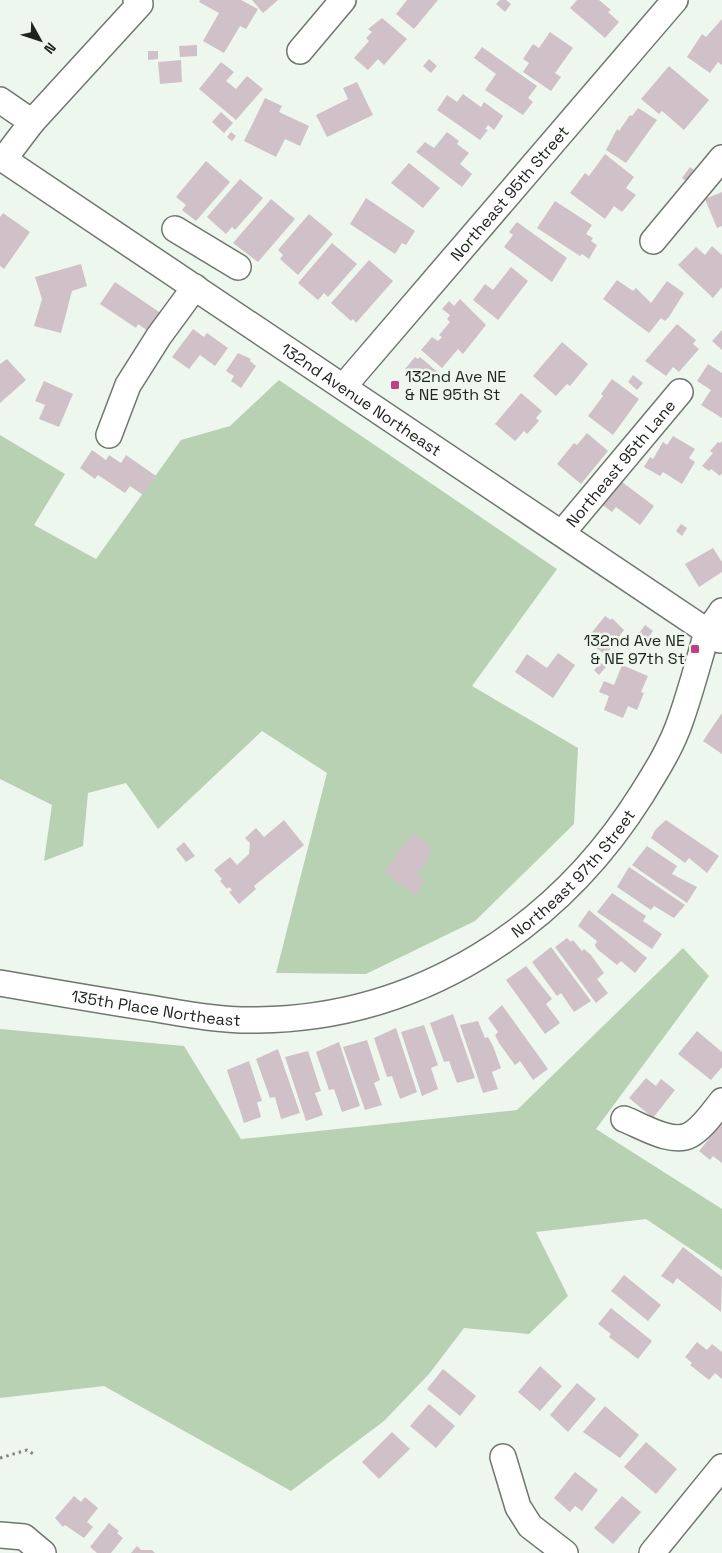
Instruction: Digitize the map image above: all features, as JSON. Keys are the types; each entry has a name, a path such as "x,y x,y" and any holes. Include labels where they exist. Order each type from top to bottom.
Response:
{"street":[{"path":"300,51 343,0"},
{"name":"Northeast 95th Street","path":"344,386 675,0"},
{"path":"2,158 138,2"},
{"path":"0,100 32,122"},
{"name":"132nd Avenue Northeast","path":"2,158 715,636"},
{"path":"653,242 722,158"},
{"path":"175,229 201,247 238,267"},
{"path":"109,435 128,385 159,336 188,282 201,247"},
{"name":"Northeast 95th Lane","path":"562,533 680,392"},
{"name":"Northeast 97th Street","path":"312,1017 367,1006 422,985 475,959 518,932 558,898 596,856 631,812 663,761 681,722 715,636 722,611"},
{"name":"135th Place Northeast","path":"0,983 216,1019 257,1020 312,1017"},
{"path":"624,1120 673,1138 682,1138 697,1130 722,1101"},
{"path":"502,1457 518,1507 530,1526 565,1553"},
{"path":"652,1553 722,1467"},
{"path":"0,1535 24,1537 43,1553"}],"path":[{"path":"0,1458 27,1450 35,1455"}],"green space":[{"path":"279,380 557,569 472,686 578,748 574,824 475,921 366,974 276,973 327,773 262,731 158,829 126,783 88,793 83,846 44,861 52,805 0,779 0,435 65,474 34,525 96,559 181,440 230,426"},
{"path":"683,948 709,976 596,1129 722,1209 722,1270 646,1219 536,1232 568,1296 529,1334 464,1328 429,1374 384,1421 291,1491 104,1386 0,1398 0,1029 184,1046 241,1139 517,1110"}],"building":[{"path":"200,0 241,0 258,9 246,29 240,26 224,53 203,41 219,13 199,2"},
{"path":"252,0 278,0 263,13"},
{"path":"407,0 438,0 414,29 396,14"},
{"path":"500,0 506,0 511,4 505,12 496,4"},
{"path":"577,0 599,0 611,10 608,12 619,22 605,38 570,8"},
{"path":"382,18 407,39 384,65 378,59 368,70 354,58 369,41 366,38 372,32 368,29"},
{"path":"722,19 722,65 718,62 710,73 687,57 702,34 706,37"},
{"path":"550,32 573,48 555,73 561,77 551,91 523,72 529,63 523,59 533,44 539,48"},
{"path":"197,45 197,56 180,57 179,46"},
{"path":"482,47 537,86 528,98 533,102 523,115 485,90 496,74 474,58"},
{"path":"148,51 158,51 158,59 148,60"},
{"path":"429,59 437,66 431,73 423,66"},
{"path":"181,60 182,82 160,84 158,62"},
{"path":"221,62 234,72 226,81 236,89 247,76 263,89 236,120 199,89"},
{"path":"669,66 709,100 684,130 662,111 659,114 641,99"},
{"path":"357,82 373,115 327,137 316,115 348,99 343,88"},
{"path":"463,94 481,107 484,102 503,116 494,130 488,125 485,129 488,130 480,140 437,110 447,95 457,102"},
{"path":"265,98 282,106 279,112 309,126 300,146 285,139 276,157 244,141"},
{"path":"638,108 657,120 626,163 606,150 617,129 619,131 630,115 632,116"},
{"path":"221,112 233,123 224,133 212,122"},
{"path":"231,132 236,136 232,141 227,137"},
{"path":"447,132 459,141 457,144 469,153 460,164 472,174 462,187 416,152 425,142 434,148"},
{"path":"605,154 634,177 626,188 636,195 622,212 614,206 605,219 570,193 585,173 589,176"},
{"path":"206,161 230,182 196,221 182,210 186,205 176,197"},
{"path":"409,163 440,188 423,208 391,183"},
{"path":"690,167 697,172 689,183 682,178"},
{"path":"240,179 263,198 235,230 232,227 226,234 207,217"},
{"path":"722,192 722,226 717,228 705,199"},
{"path":"366,198 415,231 406,245 402,243 395,254 350,224"},
{"path":"271,199 295,219 258,262 233,243"},
{"path":"555,201 592,225 586,234 593,238 591,241 597,245 589,259 582,254 580,256 537,228"},
{"path":"3,213 30,232 4,269 0,266 0,217"},
{"path":"309,214 333,234 298,275 280,259 283,255 278,250"},
{"path":"517,222 567,258 552,282 504,247 513,235 509,232"},
{"path":"332,243 357,264 328,297 324,293 318,300 298,283"},
{"path":"712,246 722,255 722,287 713,298 678,265 696,247 705,255"},
{"path":"369,260 393,281 356,323 353,319 351,321 331,303"},
{"path":"81,264 87,286 72,291 61,333 34,326 42,299 35,277"},
{"path":"511,267 528,281 498,320 473,300 485,284 493,290"},
{"path":"617,280 633,291 636,288 651,303 667,281 684,293 669,317 665,321 661,318 649,333 603,299"},
{"path":"115,282 162,314 149,332 138,324 136,328 100,304"},
{"path":"460,299 486,325 463,354 458,349 442,368 421,350 432,337 438,341 442,337 439,335 450,322 447,319 450,315 442,309 449,301 454,306"},
{"path":"677,324 696,340 693,344 699,349 679,372 673,367 666,376 645,361"},
{"path":"193,329 204,337 207,333 228,348 215,366 200,355 189,369 172,357"},
{"path":"722,330 722,350 712,341"},
{"path":"562,342 588,364 570,386 567,384 556,396 533,376"},
{"path":"238,353 251,359 250,361 256,366 241,388 231,381 234,376 226,371"},
{"path":"415,357 418,359 420,357 440,374 432,384 425,379 422,383 405,369"},
{"path":"7,359 26,380 0,403 0,364"},
{"path":"708,364 722,373 722,418 701,405 711,390 697,381"},
{"path":"633,375 643,383 637,390 628,382"},
{"path":"612,379 639,399 613,435 588,416 603,396 601,394"},
{"path":"44,381 73,394 59,427 39,419 45,405 35,401"},
{"path":"521,393 542,411 536,418 539,421 527,434 524,431 515,441 495,424"},
{"path":"587,433 608,451 581,484 557,464 574,443 577,445"},
{"path":"673,436 695,449 689,458 695,462 682,484 663,472 660,476 644,467 650,457 653,459 663,442 667,445"},
{"path":"722,441 722,473 720,476 711,469 709,471 702,466 713,453 710,451 718,442"},
{"path":"92,450 106,460 109,455 121,463 126,455 156,476 143,495 130,486 125,493 98,475 95,479 80,468"},
{"path":"618,479 654,506 640,525 616,507 612,512 600,503"},
{"path":"681,524 687,528 682,536 676,531"},
{"path":"713,548 722,562 722,572 699,587 685,564"},
{"path":"605,616 611,620 612,618 624,630 606,655 596,648 599,643 589,636"},
{"path":"645,625 653,631 645,642 637,636"},
{"path":"558,653 575,665 553,698 515,672 527,654 547,668"},
{"path":"601,663 606,667 599,675 594,670"},
{"path":"622,665 648,676 641,692 644,693 637,710 628,706 623,718 604,710 609,696 599,692 604,681 614,685"},
{"path":"722,713 722,754 703,741"},
{"path":"284,820 304,845 254,886 256,889 239,904 229,892 232,890 229,887 227,889 220,881 222,879 214,870 230,857 237,865 249,854 250,843 245,838 256,828 264,837"},
{"path":"666,820 719,856 707,873 689,858 685,863 651,838 656,829"},
{"path":"413,833 432,847 427,855 430,857 417,875 425,881 415,895 384,872"},
{"path":"184,842 195,856 186,862 176,849"},
{"path":"647,846 677,866 672,874 697,887 687,903 632,865"},
{"path":"629,867 685,905 674,918 654,906 651,910 617,887"},
{"path":"612,893 646,916 643,921 662,934 652,949 597,912"},
{"path":"589,910 647,958 635,973 621,961 617,965 597,949 595,945 597,941 578,926"},
{"path":"567,938 571,942 573,940 582,951 584,949 591,955 604,973 597,979 608,993 596,1003 555,947"},
{"path":"551,947 591,1001 574,1012 561,993 557,996 532,962"},
{"path":"526,966 552,999 546,1004 560,1023 545,1034 506,980"},
{"path":"502,1005 548,1069 533,1080 520,1061 515,1065 495,1035 498,1032 488,1018"},
{"path":"453,1014 475,1078 457,1083 449,1061 444,1062 430,1023"},
{"path":"478,1021 485,1038 488,1037 493,1046 501,1068 492,1072 498,1089 483,1093 460,1025"},
{"path":"424,1025 438,1065 431,1068 438,1089 422,1096 401,1032"},
{"path":"396,1028 417,1092 400,1099 392,1076 387,1077 374,1038"},
{"path":"697,1031 722,1052 722,1067 711,1080 678,1054"},
{"path":"367,1040 380,1080 374,1083 382,1105 365,1110 343,1047"},
{"path":"339,1042 360,1106 342,1112 334,1089 329,1090 316,1052"},
{"path":"278,1049 300,1113 281,1119 275,1097 270,1098 256,1059"},
{"path":"308,1051 321,1091 315,1093 323,1115 306,1121 285,1057"},
{"path":"249,1061 262,1101 257,1102 261,1117 244,1123 227,1070"},
{"path":"646,1078 656,1086 661,1079 675,1090 653,1118 629,1098"},
{"path":"722,1123 722,1163 713,1156 710,1160 699,1151"},
{"path":"683,1247 722,1277 721,1312 677,1278 673,1284 661,1276"},
{"path":"624,1275 661,1305 648,1321 611,1291"},
{"path":"611,1308 652,1341 638,1359 609,1337 611,1334 598,1324"},
{"path":"697,1342 707,1350 712,1344 722,1352 722,1379 715,1373 709,1380 690,1365 692,1363 685,1357"},
{"path":"540,1366 562,1386 540,1411 518,1392"},
{"path":"443,1369 476,1396 460,1416 427,1389"},
{"path":"577,1383 596,1399 568,1432 550,1415"},
{"path":"429,1404 455,1426 436,1448 410,1426"},
{"path":"605,1406 639,1435 620,1458 583,1432"},
{"path":"392,1432 410,1449 379,1479 362,1462"},
{"path":"646,1442 677,1469 656,1494 624,1467"},
{"path":"575,1472 598,1490 582,1511 575,1506 570,1512 554,1498"},
{"path":"74,1496 81,1502 85,1497 98,1508 87,1522 93,1527 84,1538 65,1525 63,1527 55,1518"},
{"path":"622,1496 641,1512 613,1544 594,1528"},
{"path":"109,1523 119,1531 117,1533 123,1538 111,1553 97,1553 90,1547"},
{"path":"137,1546 141,1550 152,1550 155,1553 131,1553"}],"place":[{"name":"132nd Ave NE & NE 95th St","path":"395,385"},
{"name":"132nd Ave NE & NE 97th St","path":"695,649"}]}
